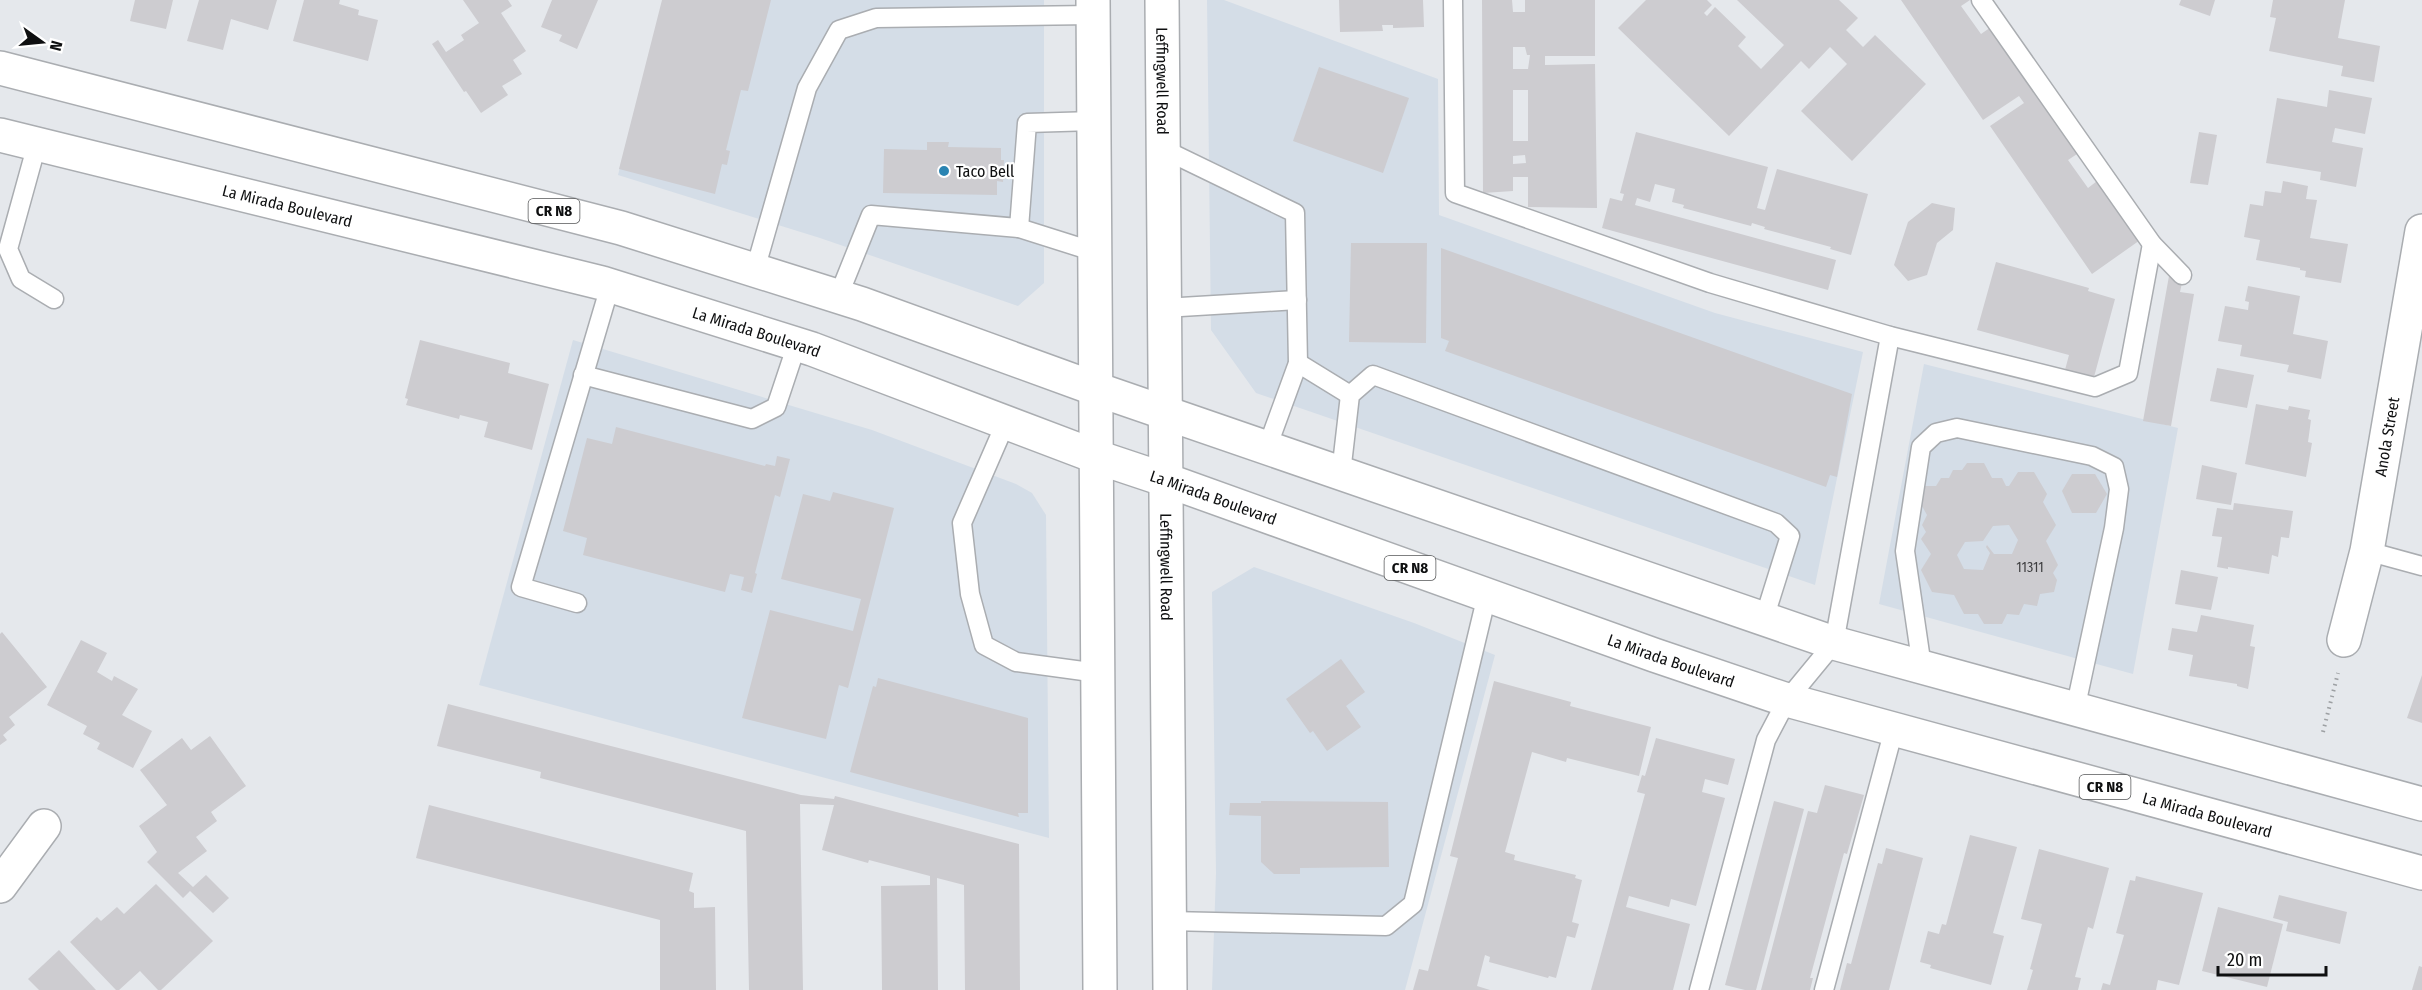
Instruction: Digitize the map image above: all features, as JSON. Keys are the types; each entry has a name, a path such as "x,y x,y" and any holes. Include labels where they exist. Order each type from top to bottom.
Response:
{"main road":[{"name":"Leffingwell Road","path":"1162,0 1170,990"},
{"path":"1093,8 1100,990"},
{"name":"CR N8","path":"0,68 621,228 838,297 1096,389 1834,643 2422,804"},
{"name":"La Mirada Boulevard","path":"0,135 610,286 797,344 1097,457 1787,700 2422,873"},
{"name":"Anola Street","path":"2344,640 2367,551 2422,231"},
{"path":"0,886 44,826"}],"lane":[{"path":"1453,0 1455,193 1710,283 1890,336 2096,387 2128,373 2152,244"},
{"path":"1981,0 2152,244 2182,275"},
{"path":"755,270 807,88 839,30 876,18 1093,8"},
{"path":"1019,228 1027,123 1094,121"},
{"path":"37,144 8,249 21,279 54,299"},
{"path":"1163,148 1295,213 1298,363 1267,448"},
{"path":"838,297 871,214 1019,228 1095,252"},
{"path":"577,603 521,587 610,286"},
{"path":"1164,308 1297,300"},
{"path":"1699,990 1766,740 1787,700 1834,643 1890,336"},
{"path":"583,375 752,419 776,407 797,344"},
{"path":"1298,363 1350,394"},
{"path":"1341,473 1350,394 1373,375 1776,523 1790,536 1764,619"},
{"path":"1006,422 962,523 970,594 984,645 1016,662 1098,673"},
{"path":"1922,667 1905,551 1921,447 1936,433 1957,428 2092,456 2114,467 2119,489 2114,528 2075,710"},
{"path":"2367,551 2422,566"},
{"path":"1169,921 1386,926 1413,903 1487,595"},
{"path":"1824,990 1894,729"}],"path":[{"path":"2323,732 2344,640"}],"shaded area":[{"path":"663,0 1044,0 1044,283 1018,306 820,238 618,175"},
{"path":"1207,0 1224,0 1438,79 1439,215 1715,313 1863,352 1815,585 1256,393 1211,330"},
{"path":"573,340 872,430 1016,484 1032,493 1046,515 1049,838 479,685"},
{"path":"1924,364 2178,428 2133,674 1879,604"},
{"path":"1254,567 1414,623 1495,655 1405,990 1212,990 1216,873 1212,592"}],"building":[{"path":"135,0 173,0 166,29 130,21"},
{"path":"199,0 277,0 268,30 231,19 223,50 187,41"},
{"path":"304,0 340,0 339,4 359,10 358,15 378,20 368,61 293,41"},
{"path":"463,0 508,0 512,6 501,13 526,51 513,60 522,74 502,86 508,95 481,113 432,44 438,40 446,52 464,40 461,35 479,23"},
{"path":"552,0 598,0 577,49 559,41 562,35 541,27"},
{"path":"662,0 771,0 748,91 741,90 726,150 730,151 727,165 722,164 715,194 619,169"},
{"path":"1339,0 1423,0 1424,27 1393,28 1393,25 1382,25 1383,31 1340,32"},
{"path":"1482,0 1512,0 1513,12 1525,12 1525,0 1595,0 1595,56 1545,56 1545,65 1595,64 1597,208 1528,207 1528,177 1513,177 1513,191 1483,193","holes":["1513,47 1525,47 1527,55 1530,55 1528,69 1513,69","1513,90 1528,90 1528,141 1513,141","1525,155 1526,163 1513,164 1513,156"]},
{"path":"1646,0 1707,0 1712,5 1704,13 1707,16 1715,7 1746,37 1738,46 1761,69 1784,45 1737,0 1839,0 1858,18 1846,30 1863,47 1875,35 1926,84 1852,161 1801,111 1847,64 1830,47 1809,69 1801,61 1729,136 1618,28"},
{"path":"1901,0 1970,0 1961,6 1981,34 1994,25 2083,150 2068,160 2088,188 2101,178 2143,238 2092,274 1990,126 2024,103 2019,96 1983,120"},
{"path":"2181,0 2215,0 2210,16 2179,5"},
{"path":"2273,0 2345,0 2338,38 2380,46 2374,82 2341,76 2343,66 2269,51 2276,18 2270,17"},
{"path":"1319,67 1409,98 1383,173 1293,141"},
{"path":"2329,90 2372,98 2365,134 2335,128 2332,142 2363,148 2356,187 2320,180 2321,172 2266,163 2277,98 2327,107"},
{"path":"1636,132 1768,167 1757,208 1765,210 1777,169 1868,194 1851,255 1830,249 1831,247 1764,229 1765,227 1752,223 1751,226 1683,208 1684,205 1672,202 1675,189 1655,184 1650,202 1637,198 1635,205 1836,260 1828,290 1602,228 1610,198 1622,201 1624,194 1620,193"},
{"path":"2199,132 2217,135 2208,185 2190,183"},
{"name":"Taco Bell","path":"927,142 949,142 948,147 1001,148 1001,160 1004,160 1003,182 997,181 997,195 883,193 884,149 927,150"},
{"path":"2283,181 2308,186 2306,199 2317,200 2310,238 2348,244 2341,283 2305,277 2306,271 2300,268 2256,260 2260,240 2244,237 2250,204 2263,206 2265,191 2281,193"},
{"path":"1932,203 1955,208 1953,230 1937,243 1927,275 1908,281 1894,265 1908,222"},
{"path":"1351,243 1427,243 1426,343 1349,342"},
{"path":"1441,248 1852,394 1837,477 1830,475 1826,487 1445,351 1449,341 1441,338"},
{"path":"1996,262 2089,288 2088,291 2115,299 2094,377 2065,370 2069,355 1977,330"},
{"path":"2169,276 2183,278 2180,292 2194,294 2171,426 2143,421"},
{"path":"2248,286 2300,296 2293,334 2328,341 2321,379 2287,372 2289,365 2240,356 2242,345 2218,341 2225,306 2248,310 2249,302 2245,301"},
{"path":"420,340 510,363 508,373 549,384 532,450 484,437 488,422 460,415 459,419 406,405 408,399 405,398"},
{"path":"2217,368 2254,375 2247,408 2210,401"},
{"path":"2256,404 2288,410 2289,406 2310,410 2308,442 2312,443 2306,477 2245,464"},
{"path":"616,427 765,466 766,464 775,466 777,456 790,459 780,497 775,495 752,593 741,590 744,577 730,574 725,592 583,555 587,538 563,531 587,438 612,444"},
{"path":"1967,463 1984,463 1992,478 2002,478 2006,486 2009,486 2018,472 2034,472 2047,494 2043,502 2056,525 2046,541 2058,565 2053,573 2057,580 2054,592 2040,594 2037,606 2024,604 2019,615 2007,614 2002,624 1984,624 1978,614 1964,614 1954,595 1932,592 1921,570 1931,554 1921,539 1926,532 1922,525 1927,515 1918,499 1925,486 1936,486 1941,478 1949,478 1953,470 1962,470","holes":["2009,525 2018,540 2012,554 1994,554 1987,545 1990,553 1983,570 1964,569 1957,555 1965,542 1983,541 1993,526"]},
{"path":"2202,465 2237,473 2231,505 2196,499"},
{"path":"2072,474 2095,474 2107,494 2096,513 2072,513 2062,491"},
{"path":"833,492 894,508 848,688 839,685 826,739 742,718 770,610 853,631 861,599 781,579 803,494 830,501"},
{"path":"2234,503 2293,511 2289,538 2281,537 2278,557 2272,555 2269,574 2217,567 2222,537 2212,536 2217,508 2233,510"},
{"path":"2181,570 2218,577 2211,610 2175,604"},
{"path":"2201,615 2254,625 2250,646 2255,647 2248,689 2237,686 2237,684 2189,676 2193,655 2168,650 2172,628 2197,632"},
{"path":"2,632 47,687 9,717 15,725 3,735 7,740 0,745 0,634"},
{"path":"81,640 107,653 97,672 112,681 114,676 138,689 122,715 152,731 133,768 97,749 100,743 83,734 87,726 47,705"},
{"path":"1341,659 1365,692 1346,706 1361,727 1327,751 1313,731 1310,733 1286,699"},
{"path":"2422,675 2422,723 2407,718"},
{"path":"878,678 1028,718 1028,813 1018,813 1019,817 850,772 873,686 876,687"},
{"path":"1494,681 1571,702 1570,706 1651,727 1639,776 1567,758 1566,762 1532,752 1505,852 1515,855 1514,860 1576,875 1575,878 1582,880 1572,922 1579,924 1575,938 1567,936 1556,978 1549,976 1548,978 1489,962 1490,957 1485,955 1477,986 1490,990 1413,990 1419,969 1428,971 1458,858 1450,856"},
{"path":"448,704 801,795 834,799 835,796 1019,844 1020,990 965,990 964,885 937,878 938,990 882,990 881,886 930,885 930,876 869,860 868,863 822,850 834,805 800,804 803,990 749,990 746,831 540,778 541,772 437,746"},
{"path":"210,736 246,786 211,812 217,821 196,837 207,851 178,873 193,887 206,875 229,898 213,913 190,891 183,898 147,862 157,852 139,826 167,805 140,770 182,738 191,750"},
{"path":"1656,738 1735,759 1728,785 1705,779 1702,792 1725,798 1696,906 1671,899 1669,907 1629,896 1626,907 1690,924 1673,990 1591,990 1645,794 1637,792 1642,775 1645,776"},
{"path":"1825,785 1864,795 1847,854 1844,853 1810,978 1813,978 1810,990 1761,990 1808,811 1817,813"},
{"path":"1261,801 1388,802 1389,867 1300,868 1300,874 1274,874 1261,862 1261,816 1229,815 1230,803 1261,803"},
{"path":"1774,801 1804,809 1756,990 1745,990 1725,985"},
{"path":"429,805 693,873 689,891 694,893 694,908 715,907 716,990 660,990 660,920 416,858"},
{"path":"1970,835 2017,847 1993,933 2004,936 1991,985 1930,968 1931,965 1920,962 1928,931 1939,934 1942,924 1946,925"},
{"path":"1886,848 1923,858 1889,990 1840,990 1847,963 1851,964 1878,863 1882,864"},
{"path":"2039,849 2109,868 2093,929 2088,927 2075,977 2081,978 2078,990 2027,990 2042,924 2021,919"},
{"path":"2136,876 2203,893 2179,985 2158,980 2156,990 2101,990 2103,983 2110,985 2124,935 2116,933 2130,880 2135,881"},
{"path":"156,884 213,941 161,990 158,990 140,971 119,990 116,990 70,942 97,917 101,921 117,907 124,914"},
{"path":"2279,895 2347,912 2340,944 2286,931 2288,922 2273,918"},
{"path":"2218,907 2283,924 2267,987 2202,971"},
{"path":"59,950 96,990 39,990 28,979"},
{"path":"2419,966 2422,967 2422,990 2412,990"}],"place":[{"name":"Taco Bell","path":"944,171"}]}
